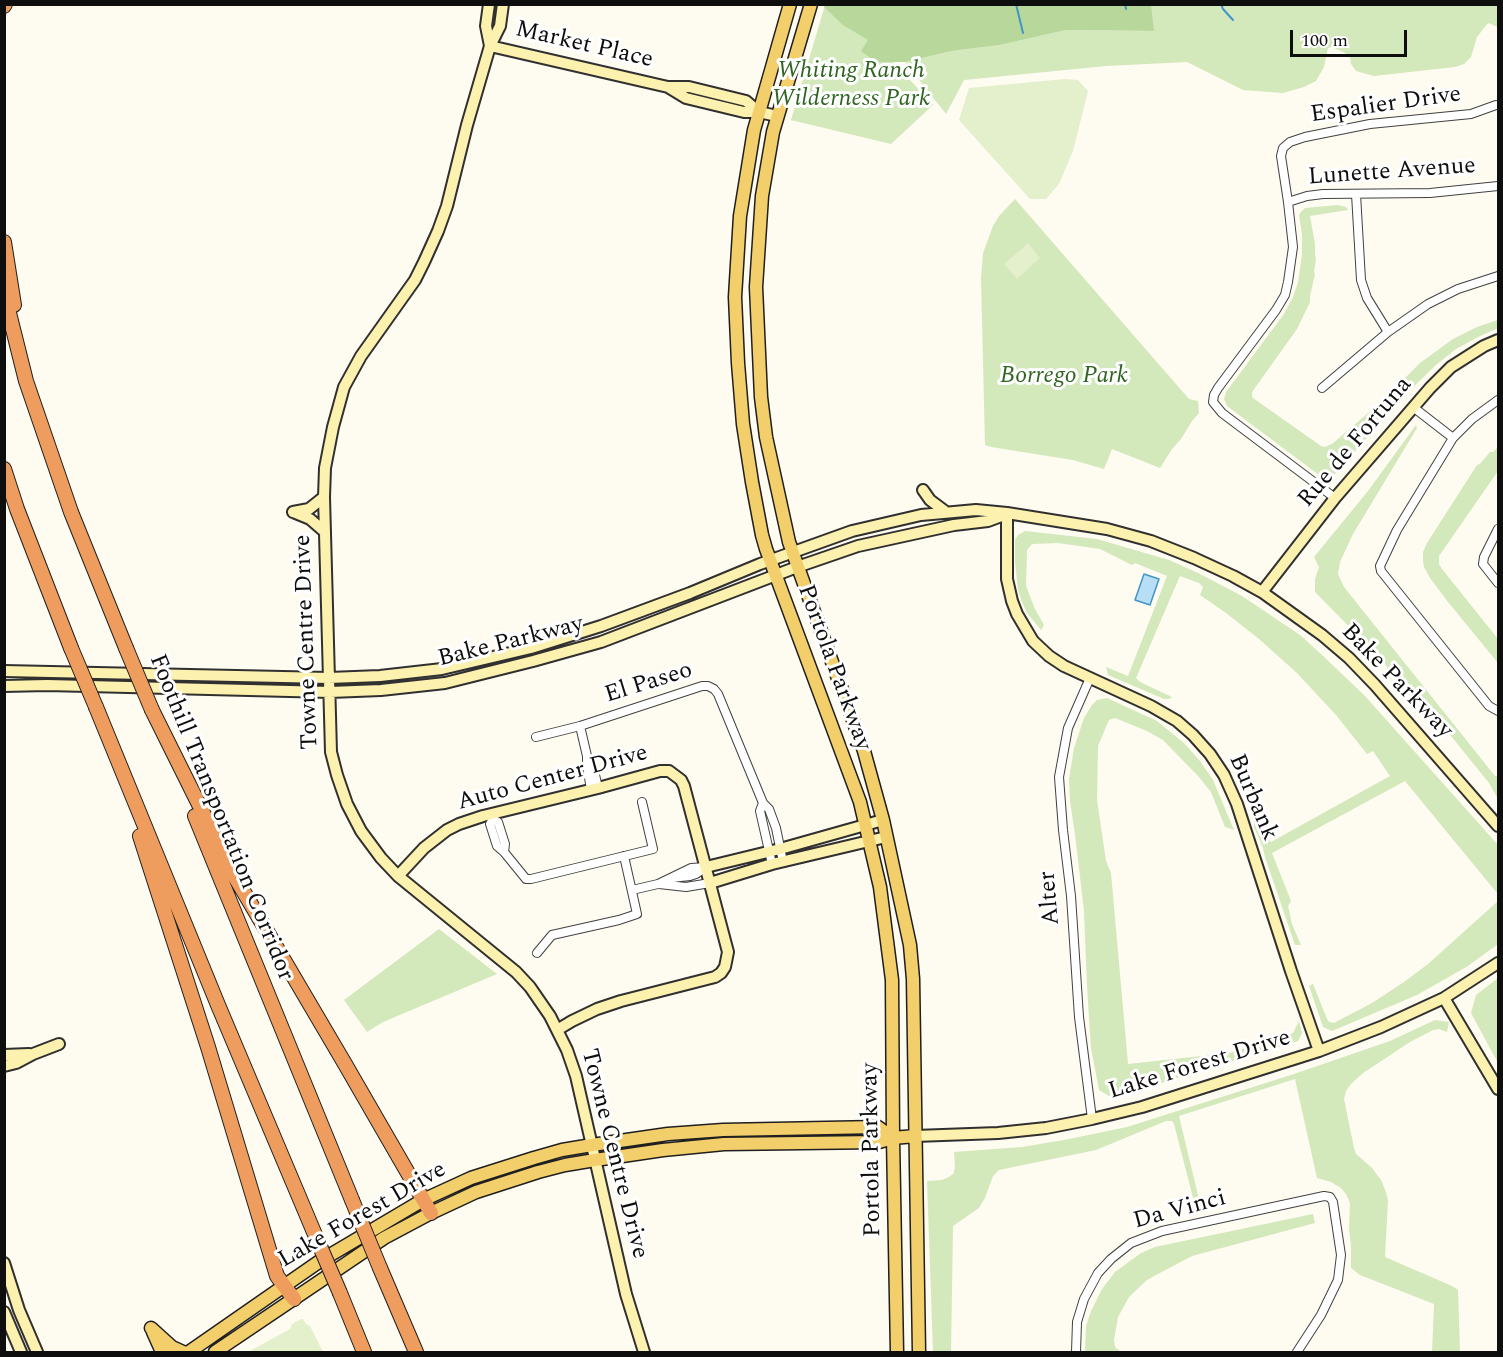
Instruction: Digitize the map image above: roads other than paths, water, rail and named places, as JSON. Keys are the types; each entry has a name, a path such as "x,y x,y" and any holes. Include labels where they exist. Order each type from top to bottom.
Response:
{"highway":[{"path":"4,242 26,381"},
{"name":"Foothill Transportation Corridor","path":"4,293 26,381 70,512 416,1353"},
{"path":"4,469 17,509 71,648 364,1353"},
{"path":"152,710 235,877 431,1213"},
{"path":"136,807 140,837 150,871 208,1047 277,1275 294,1299"}],"main road":[{"name":"Towne Centre Drive","path":"489,4 486,26 490,46"},
{"name":"Towne Centre Drive","path":"503,4 500,26 490,46 447,206 438,231 415,280 361,356 344,387 333,427 325,468 324,497 331,752 345,799 362,831 381,858 398,876 516,972 540,1001 557,1030 576,1076 626,1294 644,1353"},
{"name":"Portola Parkway","path":"790,4 754,130 740,216 735,297 738,363 743,424 762,535 860,802 880,887 892,980 892,1138 897,1353"},
{"name":"Portola Parkway","path":"811,4 772,132 762,196 756,287 761,397 766,437 792,552 864,751 883,820 910,945 913,979 919,1353"},
{"name":"Market Place","path":"490,46 668,87 686,98 744,112 759,112 777,116"},
{"name":"Rue de Fortuna","path":"1262,592 1335,498 1450,367 1498,340"},
{"path":"923,490 930,500 946,512"},
{"path":"324,497 309,509 293,512 310,519 325,532"},
{"name":"Bake Parkway","path":"4,671 329,678 380,676 442,669 531,648 601,626 852,531 921,515 946,512 975,510 1007,513 1107,529 1150,540 1223,571 1262,592 1322,635 1349,658 1498,826"},
{"name":"Bake Parkway","path":"4,686 330,692 381,690 445,683 601,642 858,546 954,525 988,521 1007,513"},
{"name":"Burbank","path":"1007,513 1007,579 1012,601 1021,623 1033,641 1048,656 1064,666 1151,706 1177,721 1194,735 1224,775 1237,804 1291,971 1320,1051"},
{"path":"921,515 945,518 965,516 988,521"},
{"path":"533,661 558,647 589,636 601,626"},
{"name":"Auto Center Drive","path":"398,876 424,848 447,830 459,824 660,771 669,771 675,775 684,786 706,867 728,952 725,967 715,977 597,1009 557,1030"},
{"path":"706,867 775,851 883,820"},
{"path":"710,883 778,863 886,837"},
{"name":"Lake Forest Drive","path":"215,1353 384,1238 476,1192 538,1172 595,1160 724,1144 879,1142 892,1138 915,1136 998,1133 1046,1128 1092,1119 1142,1107 1320,1051 1381,1027 1444,998 1498,963"},
{"path":"1444,998 1498,1089"},
{"path":"4,1066 59,1044"},
{"path":"4,1048 19,1054"},
{"path":"4,1055 33,1054"},
{"name":"Lake Forest Drive","path":"189,1353 320,1261 423,1200 481,1175 555,1152 668,1134 734,1130 878,1127 892,1138"},
{"path":"4,1263 37,1353"},
{"path":"4,1312 21,1353"},
{"path":"162,1353 151,1328 172,1347 183,1353"}],"street":[{"name":"Espalier Drive","path":"1288,202 1281,156 1283,148 1290,142 1370,124 1471,114 1496,105"},
{"name":"Lunette Avenue","path":"1288,202 1307,196 1431,193 1498,186"},
{"path":"1356,194 1361,280 1367,298 1388,332"},
{"path":"1288,202 1293,248 1285,295 1218,388 1213,402 1222,413 1335,498"},
{"path":"1322,388 1388,332 1428,304 1472,284 1498,276"},
{"path":"1498,400 1472,419 1453,438 1397,530 1380,566 1381,571 1489,706 1498,711"},
{"path":"1413,407 1453,438"},
{"path":"1498,529 1484,557 1483,564 1498,583"},
{"name":"Alter","path":"1090,678 1068,728 1059,777 1071,897 1079,1017 1092,1119"},
{"name":"El Paseo","path":"536,737 580,726 702,686 714,689 763,803 769,809 778,863"},
{"name":"El Paseo","path":"580,726 588,756 587,765 595,789"},
{"path":"492,817 498,822 505,844 504,852 526,879 531,879 653,849 642,802"},
{"path":"537,953 552,935 637,914 624,856"},
{"path":"632,890 658,884 691,868 706,867"},
{"path":"658,884 686,887 710,883"},
{"name":"Da Vinci","path":"1076,1353 1077,1322 1084,1299 1098,1273 1131,1243 1162,1232 1324,1196 1330,1197 1333,1202 1341,1255 1338,1280 1321,1315 1298,1353"}],"water":[{"path":"1144,574 1159,579 1150,605 1135,600"}],"waterway":[{"path":"1016,4 1023,33"},
{"path":"1125,4 1126,9"},
{"path":"1221,4 1233,20"}],"park label":[{"name":"Whiting Ranch Wilderness Park","path":"851,86"},
{"name":"Borrego Park","path":"1064,377"}]}
